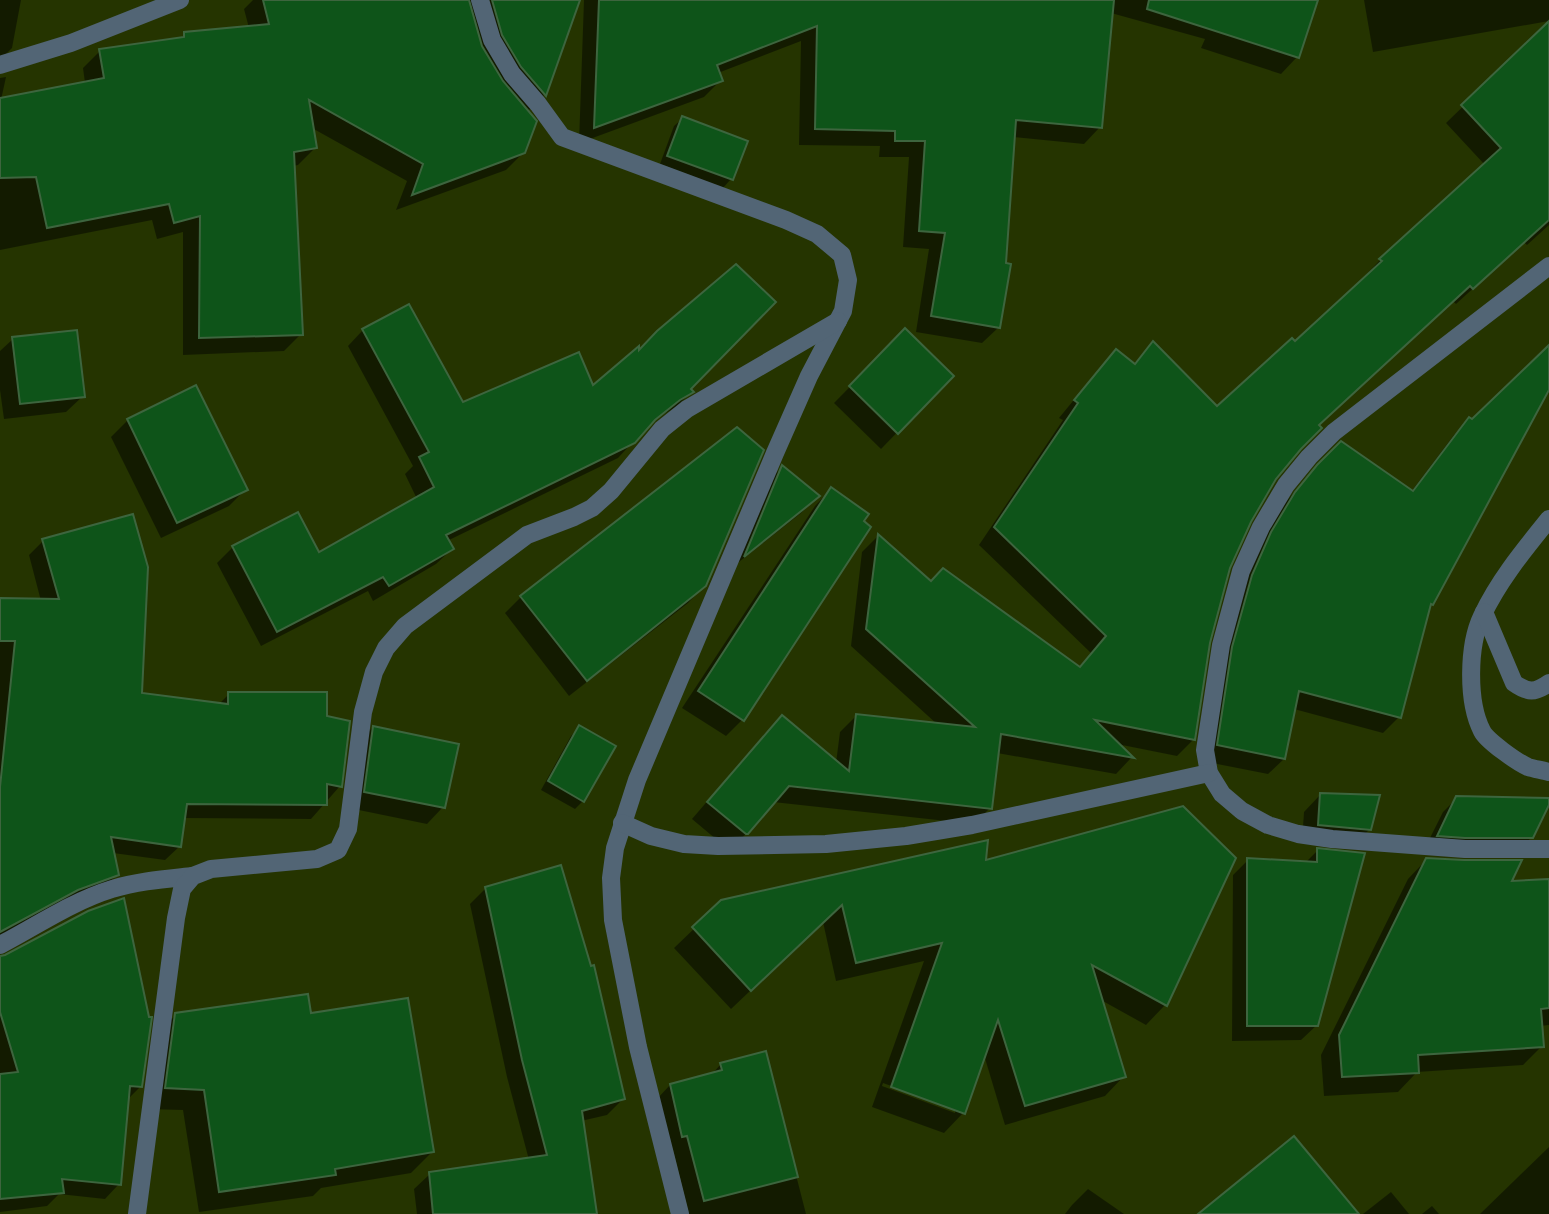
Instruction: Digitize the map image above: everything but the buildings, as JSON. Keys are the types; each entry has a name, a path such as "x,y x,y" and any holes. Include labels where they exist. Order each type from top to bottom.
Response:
{"street":[{"path":"0,65 71,43 180,0"},
{"path":"480,0 492,40 512,75 562,137 817,234 842,255 848,280 843,311 809,376 769,465 637,779 615,848 611,878 613,920 638,1048 680,1214"},
{"path":"1549,266 1334,432 1308,457 1286,485 1261,527 1241,571 1221,645 1205,750 1209,773 1222,794 1242,811 1268,825 1298,834 1465,849 1549,849"},
{"path":"0,945 78,903 111,889 193,876 211,869 317,859 338,850 348,829 363,712 374,672 386,649 405,626 527,535 593,508 611,491 662,429 687,409 838,321"},
{"path":"1549,519 1504,575 1484,611 1471,660 1471,697 1482,733 1503,751 1529,767 1549,772"},
{"path":"1484,611 1514,683 1523,690 1534,690 1549,683"},
{"path":"622,822 651,836 684,844 826,844 906,836 972,825 1209,773"},
{"path":"137,1214 176,918 182,889 193,876"}]}
